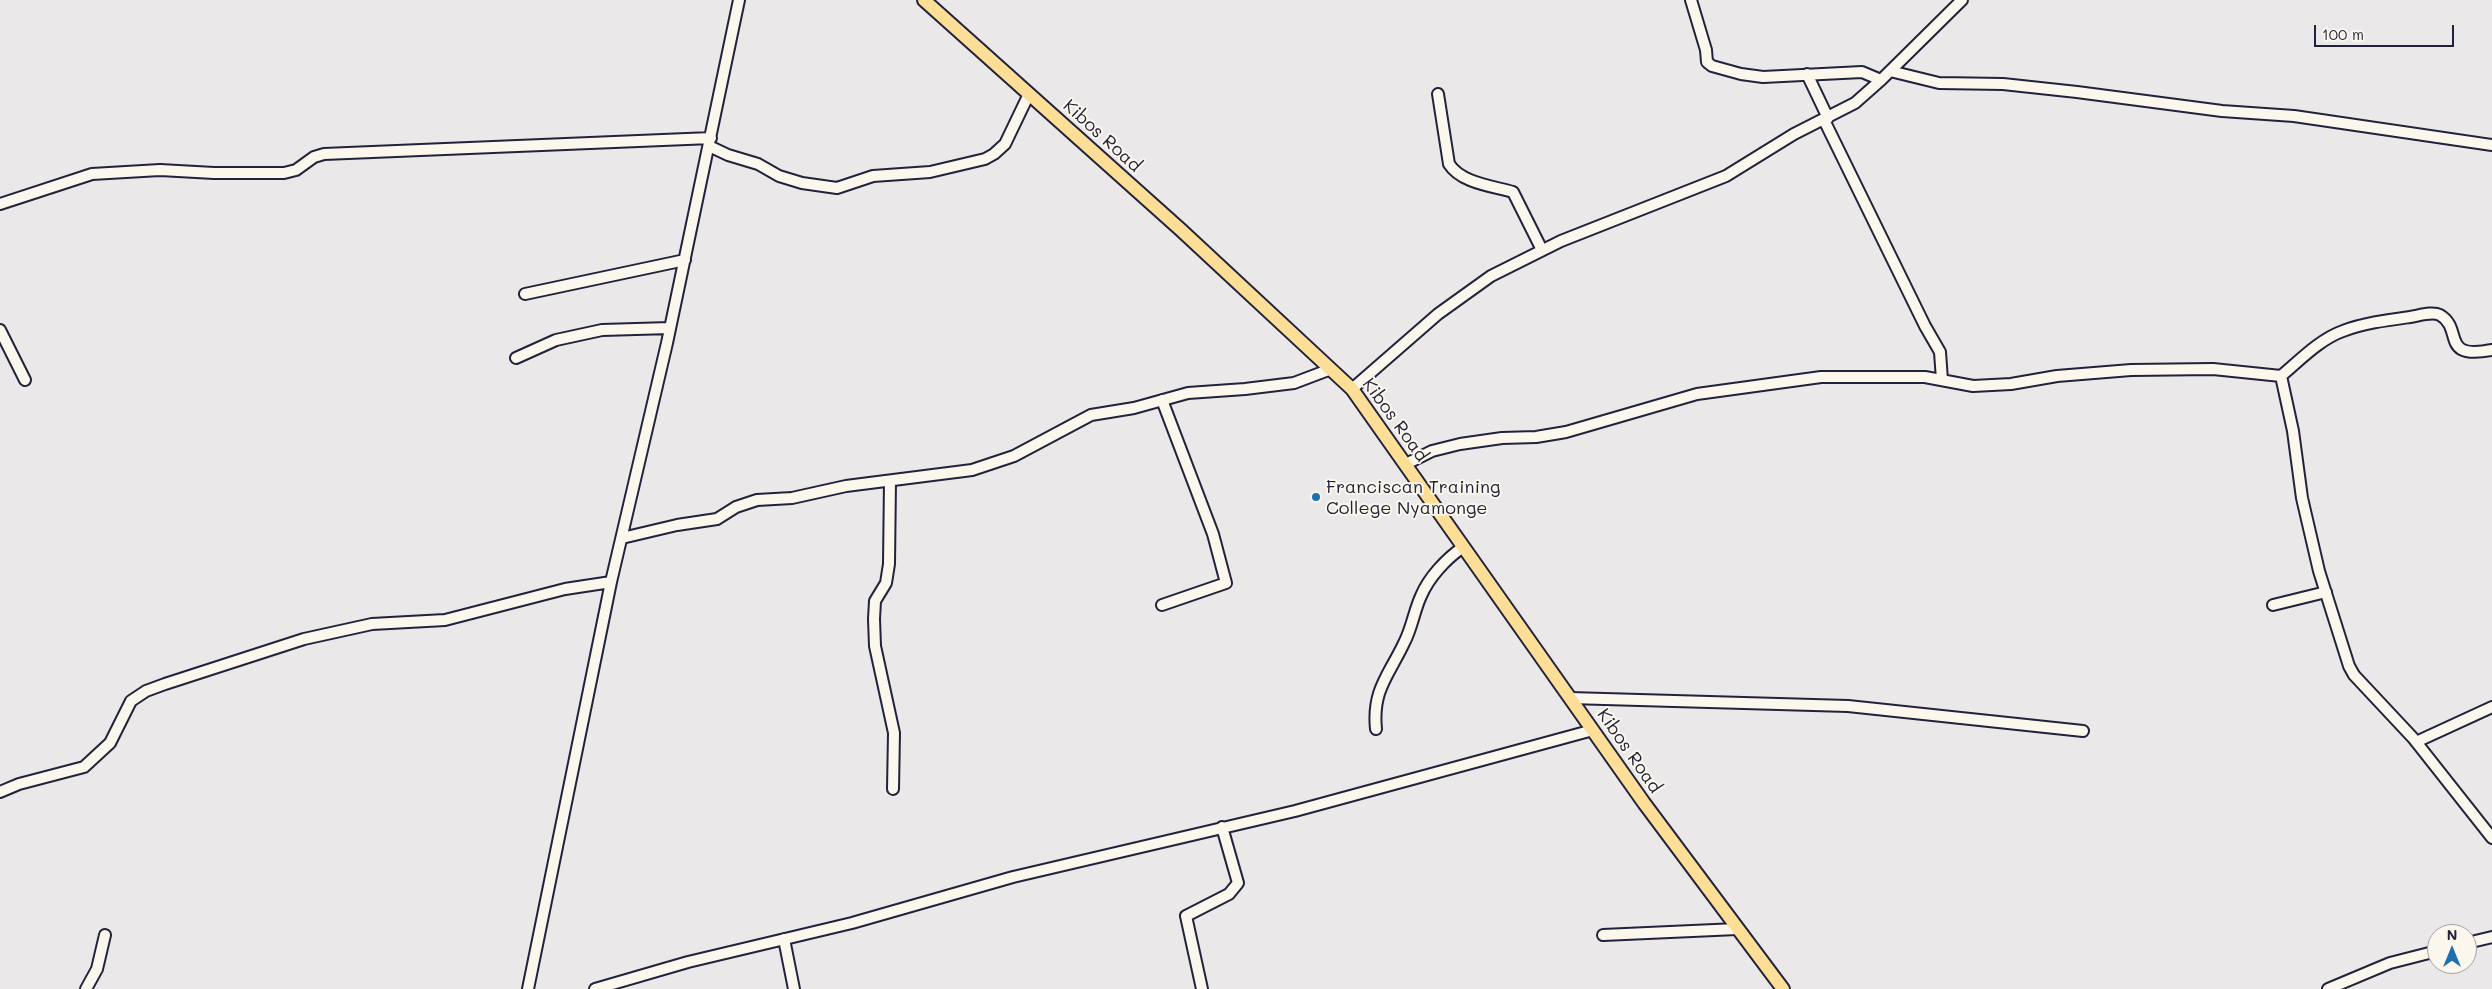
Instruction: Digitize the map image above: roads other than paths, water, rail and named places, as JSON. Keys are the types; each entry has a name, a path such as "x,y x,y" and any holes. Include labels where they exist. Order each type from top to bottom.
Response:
{"main road":[{"name":"Kibos Road","path":"924,0 1352,389 1593,730 1737,929 1784,989"}],"street":[{"path":"528,989 611,582 685,260 739,0"},
{"path":"1691,0 1706,50 1707,62 1712,66 1741,74 1763,77 1862,72 1880,80"},
{"path":"1352,389 1438,314 1491,276 1542,250 1726,176 1794,134 1855,103 1962,0"},
{"path":"1890,71 1939,83 2003,84 2222,111 2294,116 2492,145"},
{"path":"1807,74 1826,119 1925,326 1940,352 1942,380"},
{"path":"0,204 92,174 160,170 214,173 284,173 296,170 314,157 324,154 710,142 728,155 758,164 779,176 802,183 837,188 873,176 930,172 984,159 994,154 1004,144 1029,94"},
{"path":"1438,94 1449,164 1452,170 1471,180 1513,192 1542,250"},
{"path":"525,294 685,260"},
{"path":"1406,464 1432,451 1460,444 1502,438 1536,437 1566,432 1697,394 1821,377 1925,377 1973,386 2011,384 2093,373 2213,369 2281,376 2313,350 2343,331 2386,320 2434,313 2443,318 2456,344 2463,350 2474,352 2492,350"},
{"path":"516,358 556,340 602,330 670,328"},
{"path":"0,330 26,380"},
{"path":"622,538 716,519 736,507 757,500 792,498 823,490 950,474 996,464 1090,415 1162,400 1188,392 1245,389 1294,383 1331,368"},
{"path":"2281,376 2294,431 2302,498 2326,592 2354,675 2416,742 2492,838"},
{"path":"1162,400 1213,534 1226,583 1162,605"},
{"path":"890,481 889,564 886,583 875,600 874,619 875,646 894,733 893,789"},
{"path":"1376,729 1374,712 1376,699 1391,665 1404,646 1421,594 1445,562 1463,547"},
{"path":"0,792 19,784 48,778 84,767 110,743 131,701 146,691 165,684 304,639 372,624 445,620 565,589 611,582"},
{"path":"2273,605 2326,592"},
{"path":"1570,698 1848,706 2083,732"},
{"path":"2416,742 2492,707"},
{"path":"595,989 688,962 852,923 1013,877 1295,811 1593,730"},
{"path":"1202,989 1186,916 1229,894 1238,884 1222,827"},
{"path":"1603,935 1737,929"},
{"path":"86,989 97,969 105,935"},
{"path":"2477,941 2492,938"},
{"path":"784,939 794,989"},
{"path":"2328,989 2390,963 2427,954"}],"place":[{"name":"Franciscan Training College Nyamonge","path":"1316,497"}]}
